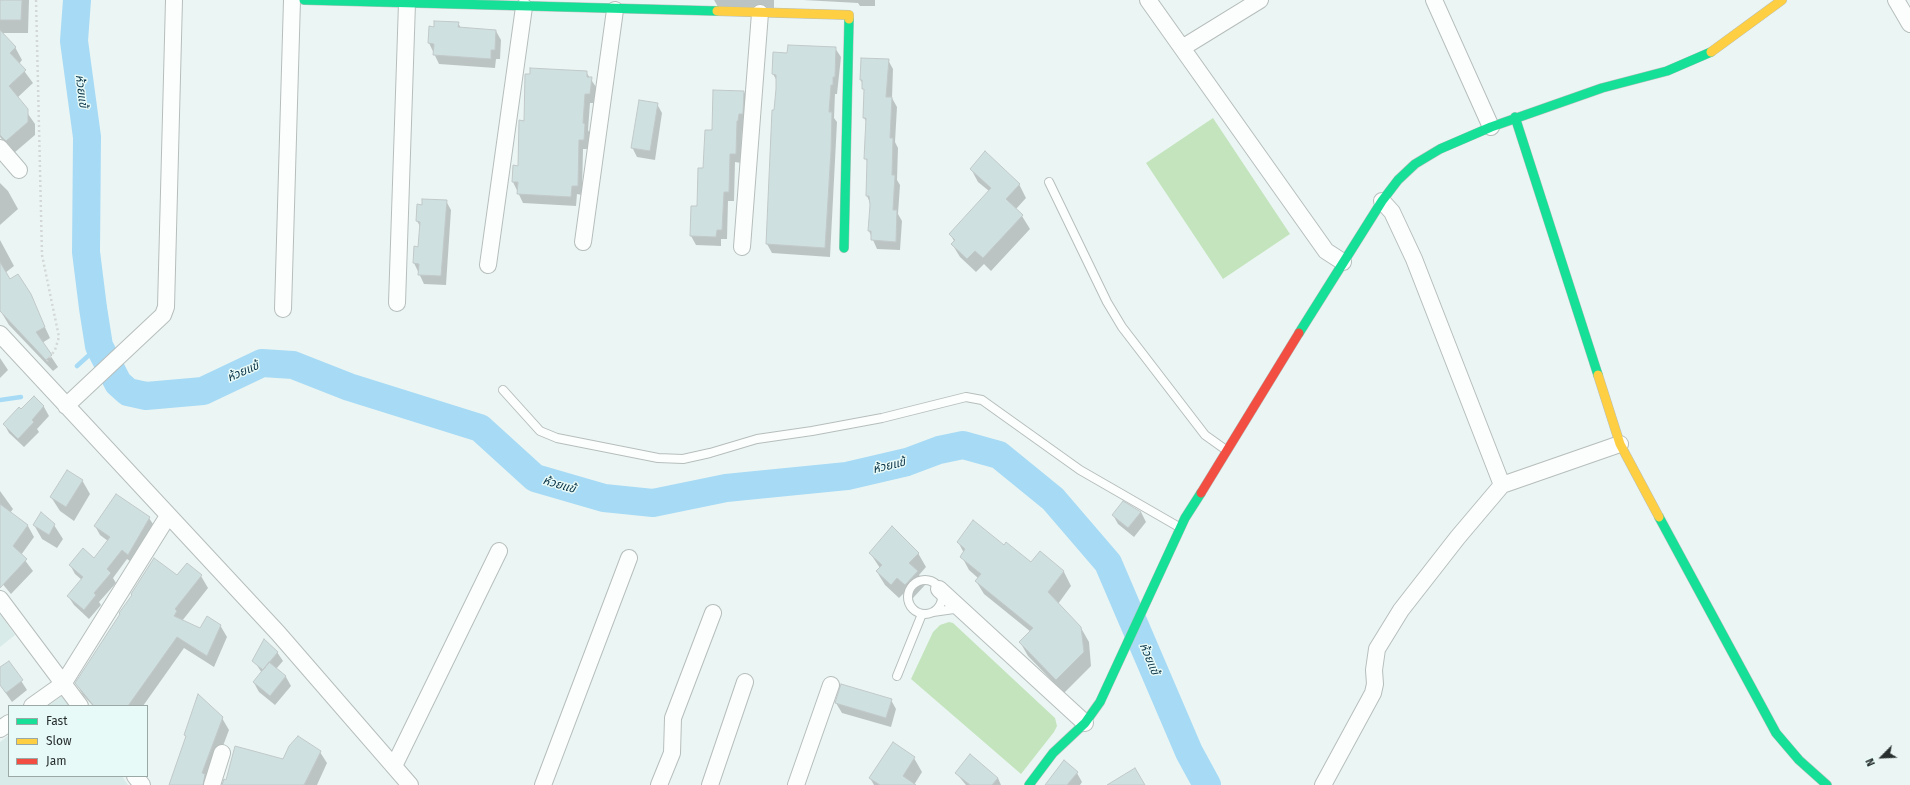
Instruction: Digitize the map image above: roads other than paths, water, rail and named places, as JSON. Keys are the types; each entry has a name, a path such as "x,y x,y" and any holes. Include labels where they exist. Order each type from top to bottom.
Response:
{"street":[{"path":"66,406 163,316 166,307 174,0"},
{"path":"283,309 292,0"},
{"path":"304,0 493,3 524,6 591,5 615,10 689,6 760,13 782,7 849,15 844,248"},
{"path":"1148,0 1326,251 1342,262"},
{"path":"1182,48 1260,0"},
{"path":"1434,0 1491,127"},
{"path":"1029,785 1053,753 1085,723 1100,702 1180,527 1342,262 1382,201 1398,180 1415,164 1440,150 1491,127 1602,88 1666,71 1693,61 1716,49 1782,0"},
{"path":"1896,0 1910,24"},
{"path":"397,303 403,2"},
{"path":"488,265 524,6"},
{"path":"583,242 615,10"},
{"path":"742,246 760,13"},
{"path":"1515,118 1620,444 1776,732 1799,760 1828,785"},
{"path":"0,148 19,170"},
{"path":"1382,201 1392,212 1414,259 1502,485"},
{"path":"0,334 278,633 410,785"},
{"path":"1323,785 1373,693 1377,649 1401,610 1458,537 1502,485 1620,444"},
{"path":"33,705 62,684 168,516"},
{"path":"394,766 499,551"},
{"path":"543,785 629,558"},
{"path":"939,589 1085,723"},
{"path":"0,599 79,705"},
{"path":"659,785 672,753 673,718 713,614"},
{"path":"710,785 745,682"},
{"path":"796,785 832,685"},
{"path":"212,785 222,753"},
{"path":"136,777 142,785"}],"lane":[{"path":"1048,182 1107,302 1122,327 1205,435 1226,450"},
{"path":"503,390 540,431 556,438 658,458 683,459 710,453 757,439 866,421 966,397 982,400 1080,470 1180,527"},
{"path":"933,612 940,604 941,594 939,589 936,584 925,580 919,581 910,588 908,599 910,605 917,612 922,614 954,609 962,610"},
{"path":"897,676 922,614"}],"waterway":[{"name":"ห้วยแข้","path":"77,0 74,41 87,137 86,252 93,308 99,346 118,383 128,392 146,396 203,391 262,363 293,365 349,387 480,428 535,478 604,498 653,503 726,488 847,476 907,462 939,450 963,445 999,455 1053,499 1108,563 1189,752 1207,785"},
{"path":"77,366 99,346"},
{"path":"0,400 21,397"}]}
